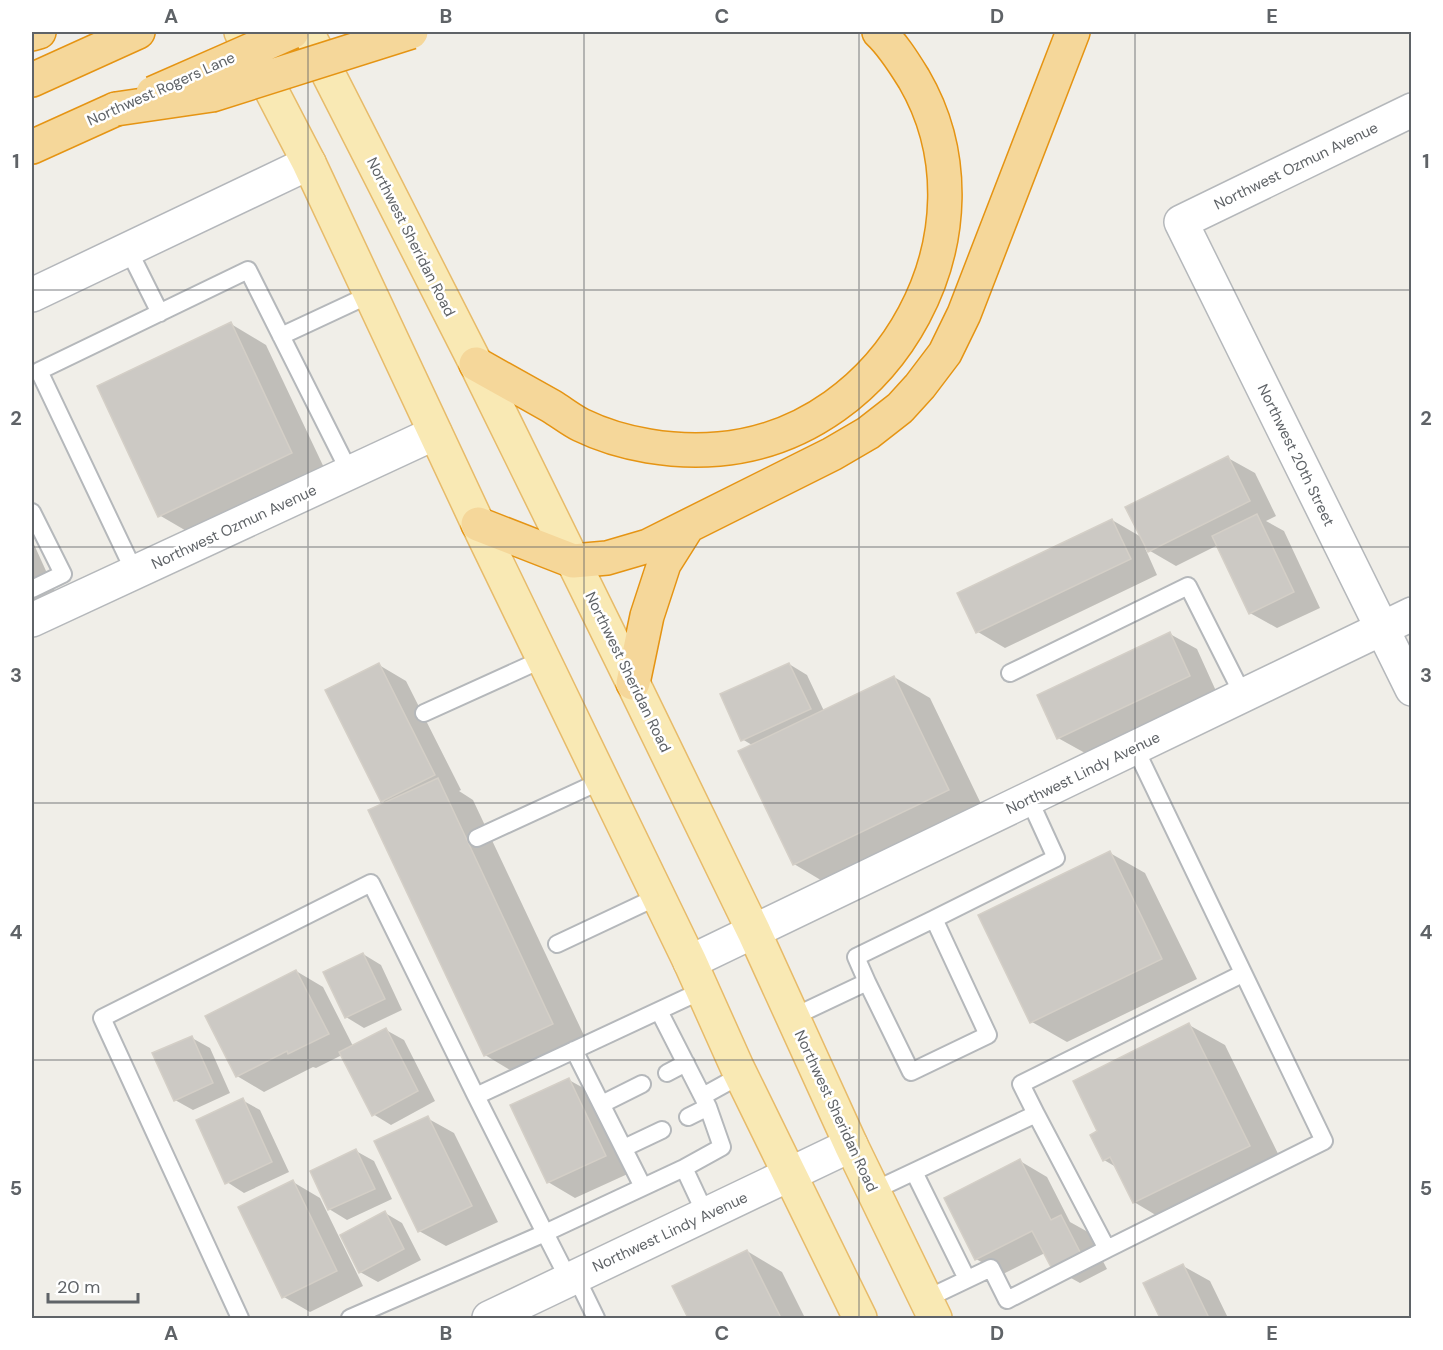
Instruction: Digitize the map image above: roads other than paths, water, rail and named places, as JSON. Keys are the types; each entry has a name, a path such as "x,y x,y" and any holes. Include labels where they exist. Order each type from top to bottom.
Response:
{"highway":[{"path":"32,34 39,32"},
{"path":"32,80 138,32"},
{"name":"Northwest Rogers Lane","path":"32,147 292,32"},
{"path":"116,110 212,94 411,32"},
{"path":"476,364 581,425 612,437 681,450 719,449 768,439 788,432 846,397 873,372 895,346 914,317 928,286 943,227 946,193 944,163 937,130 924,96 905,64 879,32"},
{"path":"478,524 573,561 607,558 648,546 832,454 859,439 900,408 920,387 945,352 964,314 1073,32"},
{"path":"633,683 646,616 664,564 688,526"}],"main road":[{"path":"241,32 309,163 478,524 659,896 741,1075 860,1318"},
{"name":"Northwest Sheridan Road","path":"307,32 476,364 633,683 754,932 851,1145 931,1309"}],"street":[{"name":"Northwest Ozmun Avenue","path":"1180,222 1412,110"},
{"path":"32,295 309,163"},
{"name":"Northwest 20th Street","path":"1180,222 1412,689"},
{"name":"Northwest Ozmun Avenue","path":"32,621 69,587 135,573 435,433"},
{"name":"Northwest Lindy Avenue","path":"697,976 754,932 1412,614"},
{"name":"Northwest Lindy Avenue","path":"489,1318 851,1145"}],"lane":[{"path":"128,249 160,313"},
{"path":"135,573 39,371 248,270 350,473"},
{"path":"281,336 370,294"},
{"path":"32,512 69,587 32,589"},
{"path":"1011,673 1188,586 1243,695"},
{"path":"424,713 543,659"},
{"path":"931,1309 967,1279 991,1268 1007,1300 1324,1141 1135,748"},
{"path":"477,838 603,780"},
{"path":"934,919 988,1035 911,1072 856,957 1056,858 1029,799"},
{"path":"240,1318 102,1018 371,883 545,1233 573,1279 591,1317"},
{"path":"556,944 659,896"},
{"path":"1107,1250 1021,1084 1242,974"},
{"path":"476,1096 659,1011 697,976"},
{"path":"793,1017 867,982"},
{"path":"350,1318 545,1233 684,1168 722,1147 705,1102 659,1011"},
{"path":"574,1050 643,1187"},
{"path":"667,1072 686,1063"},
{"path":"688,1117 741,1075"},
{"path":"602,1104 642,1084"},
{"path":"873,1191 1036,1114"},
{"path":"624,1148 662,1130"},
{"path":"684,1168 706,1215"},
{"path":"915,1172 967,1279"}]}
